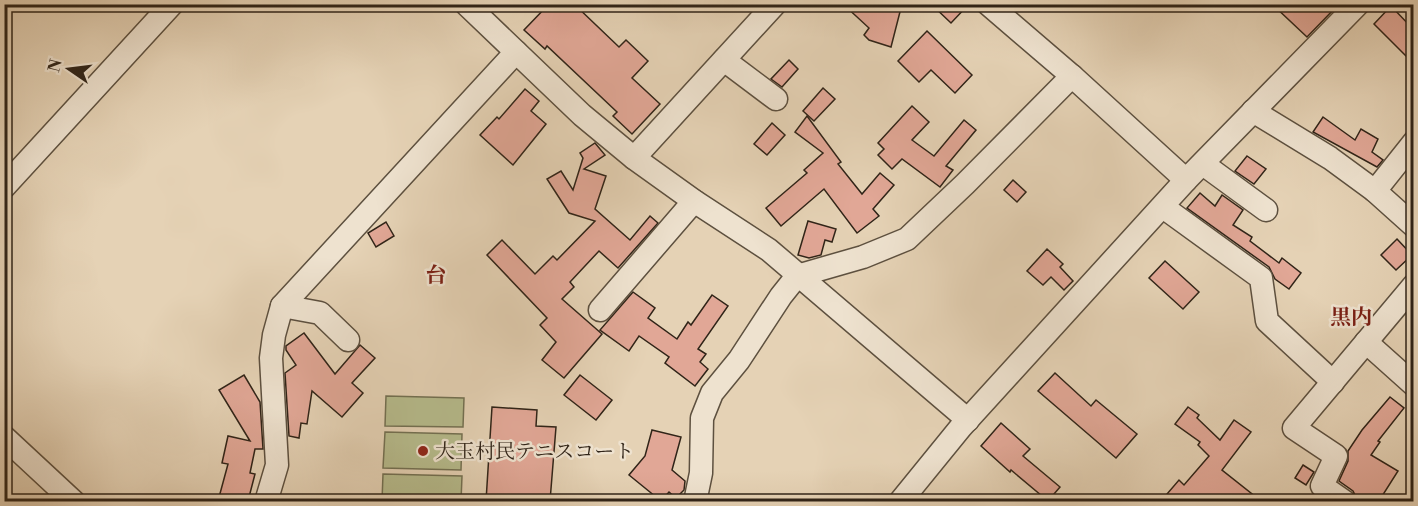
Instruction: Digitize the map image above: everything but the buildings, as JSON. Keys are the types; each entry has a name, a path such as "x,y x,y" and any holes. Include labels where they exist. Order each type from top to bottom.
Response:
{"street":[{"path":"4,187 172,4"},
{"path":"466,4 582,115 634,158 769,250 968,420"},
{"path":"634,158 776,4"},
{"path":"900,501 968,420 1186,180 1358,4"},
{"path":"994,10 1072,76 1186,180"},
{"path":"266,501 277,465 271,358 276,324 282,306 516,52"},
{"path":"724,60 776,99"},
{"path":"695,501 701,473 702,418 712,393 740,360 781,296 797,276 863,257 907,239 1072,76"},
{"path":"1253,111 1330,158 1375,191 1413,225"},
{"path":"1375,191 1413,142"},
{"path":"1203,164 1266,210"},
{"path":"600,310 694,201"},
{"path":"1163,207 1261,278 1267,321 1333,382"},
{"path":"1345,501 1322,486 1336,456 1294,428 1413,285"},
{"path":"282,306 320,313 348,340"},
{"path":"1366,342 1413,385"},
{"path":"4,436 74,501"}],"green space":[{"name":"大玉村民テニスコート","path":"386,396 464,398 463,427 385,426"},
{"name":"大玉村民テニスコート","path":"385,432 462,434 461,470 383,468"},
{"name":"大玉村民テニスコート","path":"383,474 462,476 461,501 382,501"}],"place":[{"name":"大玉村民テニスコート","path":"423,451"}],"district":[{"name":"台","path":"436,275"},
{"name":"黒内","path":"1351,317"}]}
